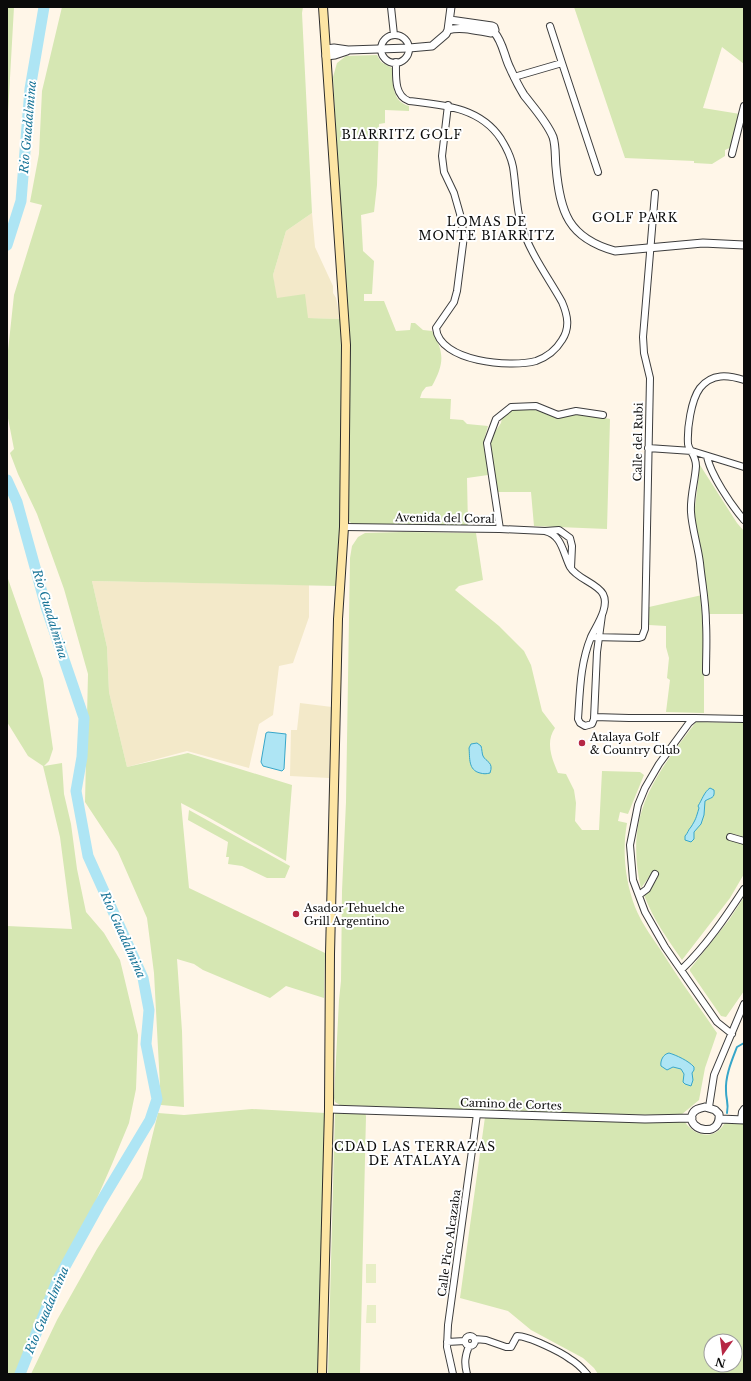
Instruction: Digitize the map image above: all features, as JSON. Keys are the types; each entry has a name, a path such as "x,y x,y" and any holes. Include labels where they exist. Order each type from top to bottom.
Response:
{"main road":[{"path":"322,1374 329,1109 338,619 344,527 346,344 323,7"}],"street":[{"path":"392,7 394,35"},
{"path":"326,52 335,55 348,50 432,46 443,38 448,30 451,7"},
{"path":"450,20 492,26 495,28 494,32 499,37 514,77 554,139 558,192 565,215 578,233 589,242 615,251 703,243 744,245"},
{"path":"550,26 598,172"},
{"path":"448,30 494,32"},
{"path":"394,35 399,35 406,40 409,48 407,56 404,60 396,62 388,60 382,54 381,49 386,38 394,35"},
{"path":"396,62 398,90 404,99 409,101 448,105 471,112 486,121 506,146 512,164 520,222 524,236 552,285 566,312 568,320 566,335 561,343 547,356 535,361 496,363 475,360 450,350 437,333 436,328 454,302 457,291 464,236 460,214 454,194 444,172 442,156 448,105"},
{"path":"514,77 562,63"},
{"path":"732,154 744,106"},
{"name":"Calle del Rubi","path":"599,638 642,637 645,629 650,378 644,353 643,337 655,193"},
{"path":"706,672 706,622 704,599 700,560 691,512 691,498 696,468 695,459 688,446 690,419 693,404 700,389 710,379 718,376 731,376 744,380"},
{"path":"500,529 487,443 496,419 511,407 536,406 558,415 576,411 603,415"},
{"path":"648,448 692,451 744,467"},
{"path":"707,456 708,462 720,485 735,510 744,520"},
{"name":"Avenida del Coral","path":"344,527 559,530 570,538 572,546 572,569"},
{"path":"545,531 551,533 561,542 565,557 572,569 603,594 604,599 602,615 599,638 597,652 594,717 592,724 587,726 582,725 578,719 580,675 591,637 602,615"},
{"path":"591,637 599,638"},
{"path":"594,717 744,719"},
{"path":"695,718 689,723 659,764 645,788 638,805 630,845 633,880 645,912 665,947 718,1022 732,1034"},
{"path":"730,837 744,841"},
{"path":"639,895 647,889 655,874"},
{"path":"681,970 697,956 720,926 744,889"},
{"path":"709,1108 714,1076 744,1004"},
{"path":"699,1108 709,1108 715,1110 719,1114 720,1119 715,1127 709,1129 697,1127 693,1124 692,1118 694,1111 699,1108"},
{"name":"Camino de Cortes","path":"329,1109 646,1119 692,1118"},
{"name":"Calle Pico Alcazaba","path":"453,1374 447,1342 451,1299 477,1114"},
{"path":"720,1119 742,1116"},
{"path":"467,1374 464,1363 467,1337 469,1336 475,1339 486,1340 506,1347 511,1347 517,1336 520,1336 535,1341 570,1359 587,1374"},
{"path":"447,1342 467,1343"}],"shaded area":[{"path":"312,213 315,247 333,286 333,293 336,298 340,319 307,318 276,298 273,275 286,231"},
{"path":"92,581 309,585 309,617 293,663 279,666 273,715 259,724 249,768 187,751 127,767 109,692 107,647"},
{"path":"300,703 332,707 329,778 290,776 291,730 297,730"}],"green space":[{"path":"7,7 14,7 7,131"},
{"path":"62,7 303,7 302,13 312,213 286,231 273,275 277,298 305,294 308,318 340,319 343,398 339,540 336,586 92,581 107,647 109,692 127,767 188,753 292,785 286,861 181,803 189,888 325,953 324,998 286,986 270,998 203,970 194,964 177,959 182,1031 184,1107 161,1105 154,973 147,918 118,852 85,802 88,674 64,589 37,514 10,453 14,449 7,413 7,360 14,295 42,205 30,202 39,154 42,91"},
{"path":"574,7 744,7 744,64 722,47 703,108 740,114 732,147 725,150 725,156 712,164 694,163 694,161 625,158"},
{"path":"377,55 381,62 392,68 394,91 396,96 403,104 409,106 409,111 385,110 385,123 379,124 377,185 374,212 361,215 363,251 374,261 372,294 364,294 364,301 384,301 396,331 410,330 411,323 415,323 423,330 432,331 441,352 441,365 432,386 426,387 420,398 451,399 450,419 463,420 467,424 488,426 484,440 488,475 467,478 468,526 352,524 348,520 350,381 333,77 337,63 346,56"},
{"path":"518,408 528,408 556,416 581,413 610,419 607,529 534,526 531,492 497,492 490,439 501,423 502,418 509,411"},
{"path":"698,462 737,523 744,531 744,614 708,614 700,545 694,516 699,474"},
{"name":"Atalaya Golf & Country Club","path":"365,533 476,533 483,580 459,586 455,590 499,626 524,651 531,665 542,711 555,728 550,739 550,750 558,773 566,774 574,790 576,803 575,821 582,830 599,830 602,771 640,772 644,775 628,814 620,812 618,821 627,823 625,834 625,865 632,897 637,913 646,929 717,1033 705,1068 699,1100 681,1115 583,1114 340,1105 335,1102 341,981 342,891 346,802 350,558 352,546 358,537"},
{"path":"7,576 43,679 53,749 49,761 44,766 62,763 64,794 71,824 77,869 86,912 104,933 120,960 138,1035 136,1089 129,1123 88,1219 51,1290 15,1374 7,1374 7,926 72,929 60,837 43,766 28,756 7,722"},
{"path":"702,595 704,629 704,713 666,712 670,680 667,678 669,658 666,647 666,626 649,625 649,607"},
{"path":"696,722 744,723 744,837 734,834 727,839 744,844 744,874 730,898 682,960 656,921 644,895 653,886 659,874 652,873 641,888 637,862 637,839 640,818 646,798 667,761"},
{"path":"189,810 290,866 285,878 267,878 242,866 228,864 229,857 226,857 228,842 188,820"},
{"path":"744,897 744,991 726,1017 721,1016 690,969 729,920"},
{"path":"252,1109 325,1113 318,1374 31,1374 57,1320 97,1249 142,1178 158,1113 184,1115"},
{"path":"335,1112 365,1113 366,1116 360,1374 328,1374"},
{"path":"485,1117 685,1122 696,1132 705,1135 715,1133 725,1123 744,1122 744,1374 598,1374 583,1358 531,1330 508,1311 460,1298"},
{"path":"366,1264 376,1264 376,1283 366,1283"},
{"path":"367,1305 376,1305 376,1323 366,1323"}],"water":[{"path":"266,733 286,734 284,769 282,771 263,766 261,762"},
{"path":"477,743 481,746 484,758 490,764 490,773 480,773 473,769 470,760 469,748 471,744"},
{"path":"710,788 714,790 714,795 705,801 704,815 701,824 694,832 694,839 691,842 685,840 685,836 696,818 699,808 698,806"},
{"path":"669,1053 682,1058 694,1067 691,1086 683,1082 684,1074 681,1069 673,1067 667,1070 661,1066 662,1058"}],"waterway":[{"name":"Rio Guadalmina","path":"7,245 21,201 30,89 44,7"},
{"name":"Rio Guadalmina","path":"7,480 17,502 46,607 84,718 82,757 76,791 88,856 143,978 149,1010 146,1044 157,1099 150,1120 99,1205 57,1281 20,1374"},
{"path":"727,1113 728,1106 726,1085 728,1074 737,1047 744,1043"}],"place":[{"name":"Atalaya Golf & Country Club","path":"582,743"},
{"name":"Asador Tehuelche Grill Argentino","path":"296,914"}],"district":[{"name":"BIARRITZ GOLF","path":"402,135"},
{"name":"GOLF PARK","path":"635,218"},
{"name":"LOMAS DE MONTE BIARRITZ","path":"487,229"},
{"name":"CDAD LAS TERRAZAS DE ATALAYA","path":"415,1154"}]}
